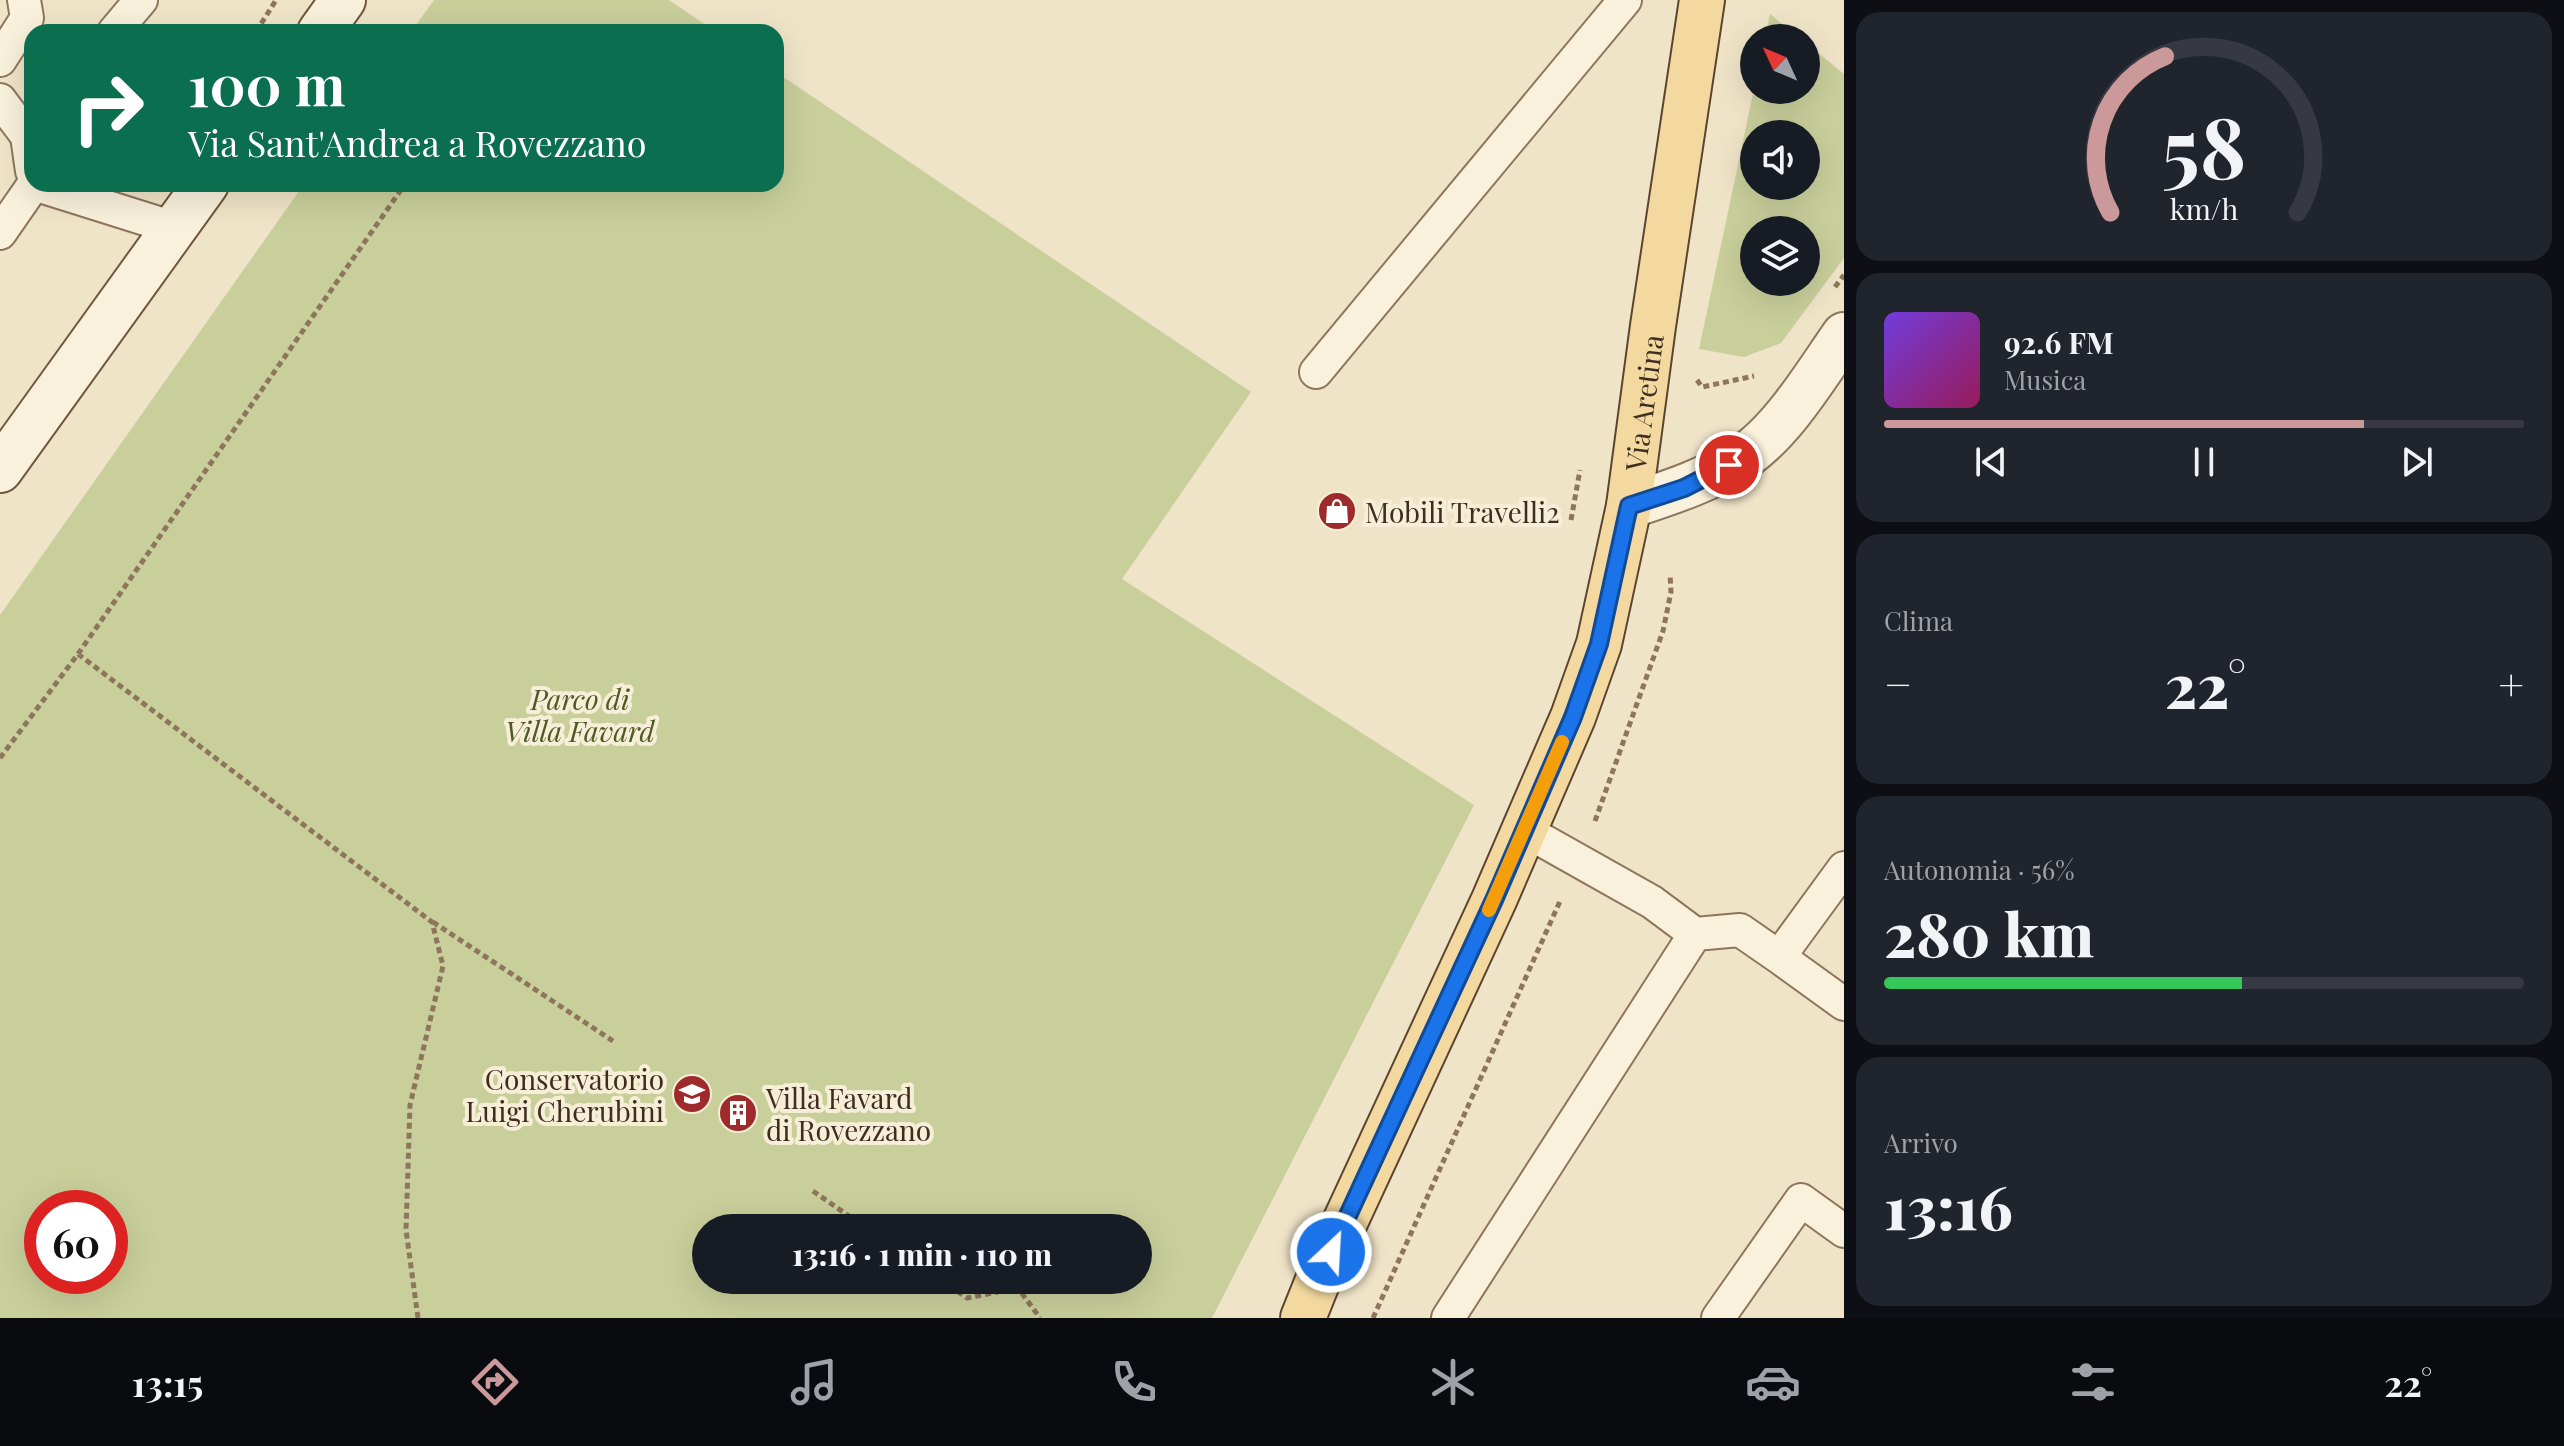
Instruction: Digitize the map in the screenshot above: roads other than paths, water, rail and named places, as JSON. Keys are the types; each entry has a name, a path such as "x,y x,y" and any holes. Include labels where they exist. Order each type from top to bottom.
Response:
{"main road":[{"name":"Via Aretina","path":"1303,1318 1524,830 1573,717 1599,644 1629,506 1702,0"}],"street":[{"path":"0,470 200,192"},
{"path":"1629,506 1684,488 1744,457 1786,415 1836,317"}],"lane":[{"path":"0,60 27,18 24,0"},
{"path":"121,24 141,0"},
{"path":"1316,372 1625,0"},
{"path":"0,100 24,126"},
{"path":"0,233 28,192"},
{"path":"59,192 174,228"},
{"path":"1524,830 1652,902 1695,934 1740,930 1844,1004"},
{"path":"1779,957 1844,868"},
{"path":"1448,1318 1695,934"},
{"path":"1718,1318 1801,1200 1844,1231"}],"place":[{"name":"Mobili Travelli2","path":"1337,511"},
{"name":"Conservatorio Luigi Cherubini","path":"692,1094"},
{"name":"Villa Favard di Rovezzano","path":"738,1113"}],"park label":[{"name":"Parco di Villa Favard","path":"580,714"}]}
